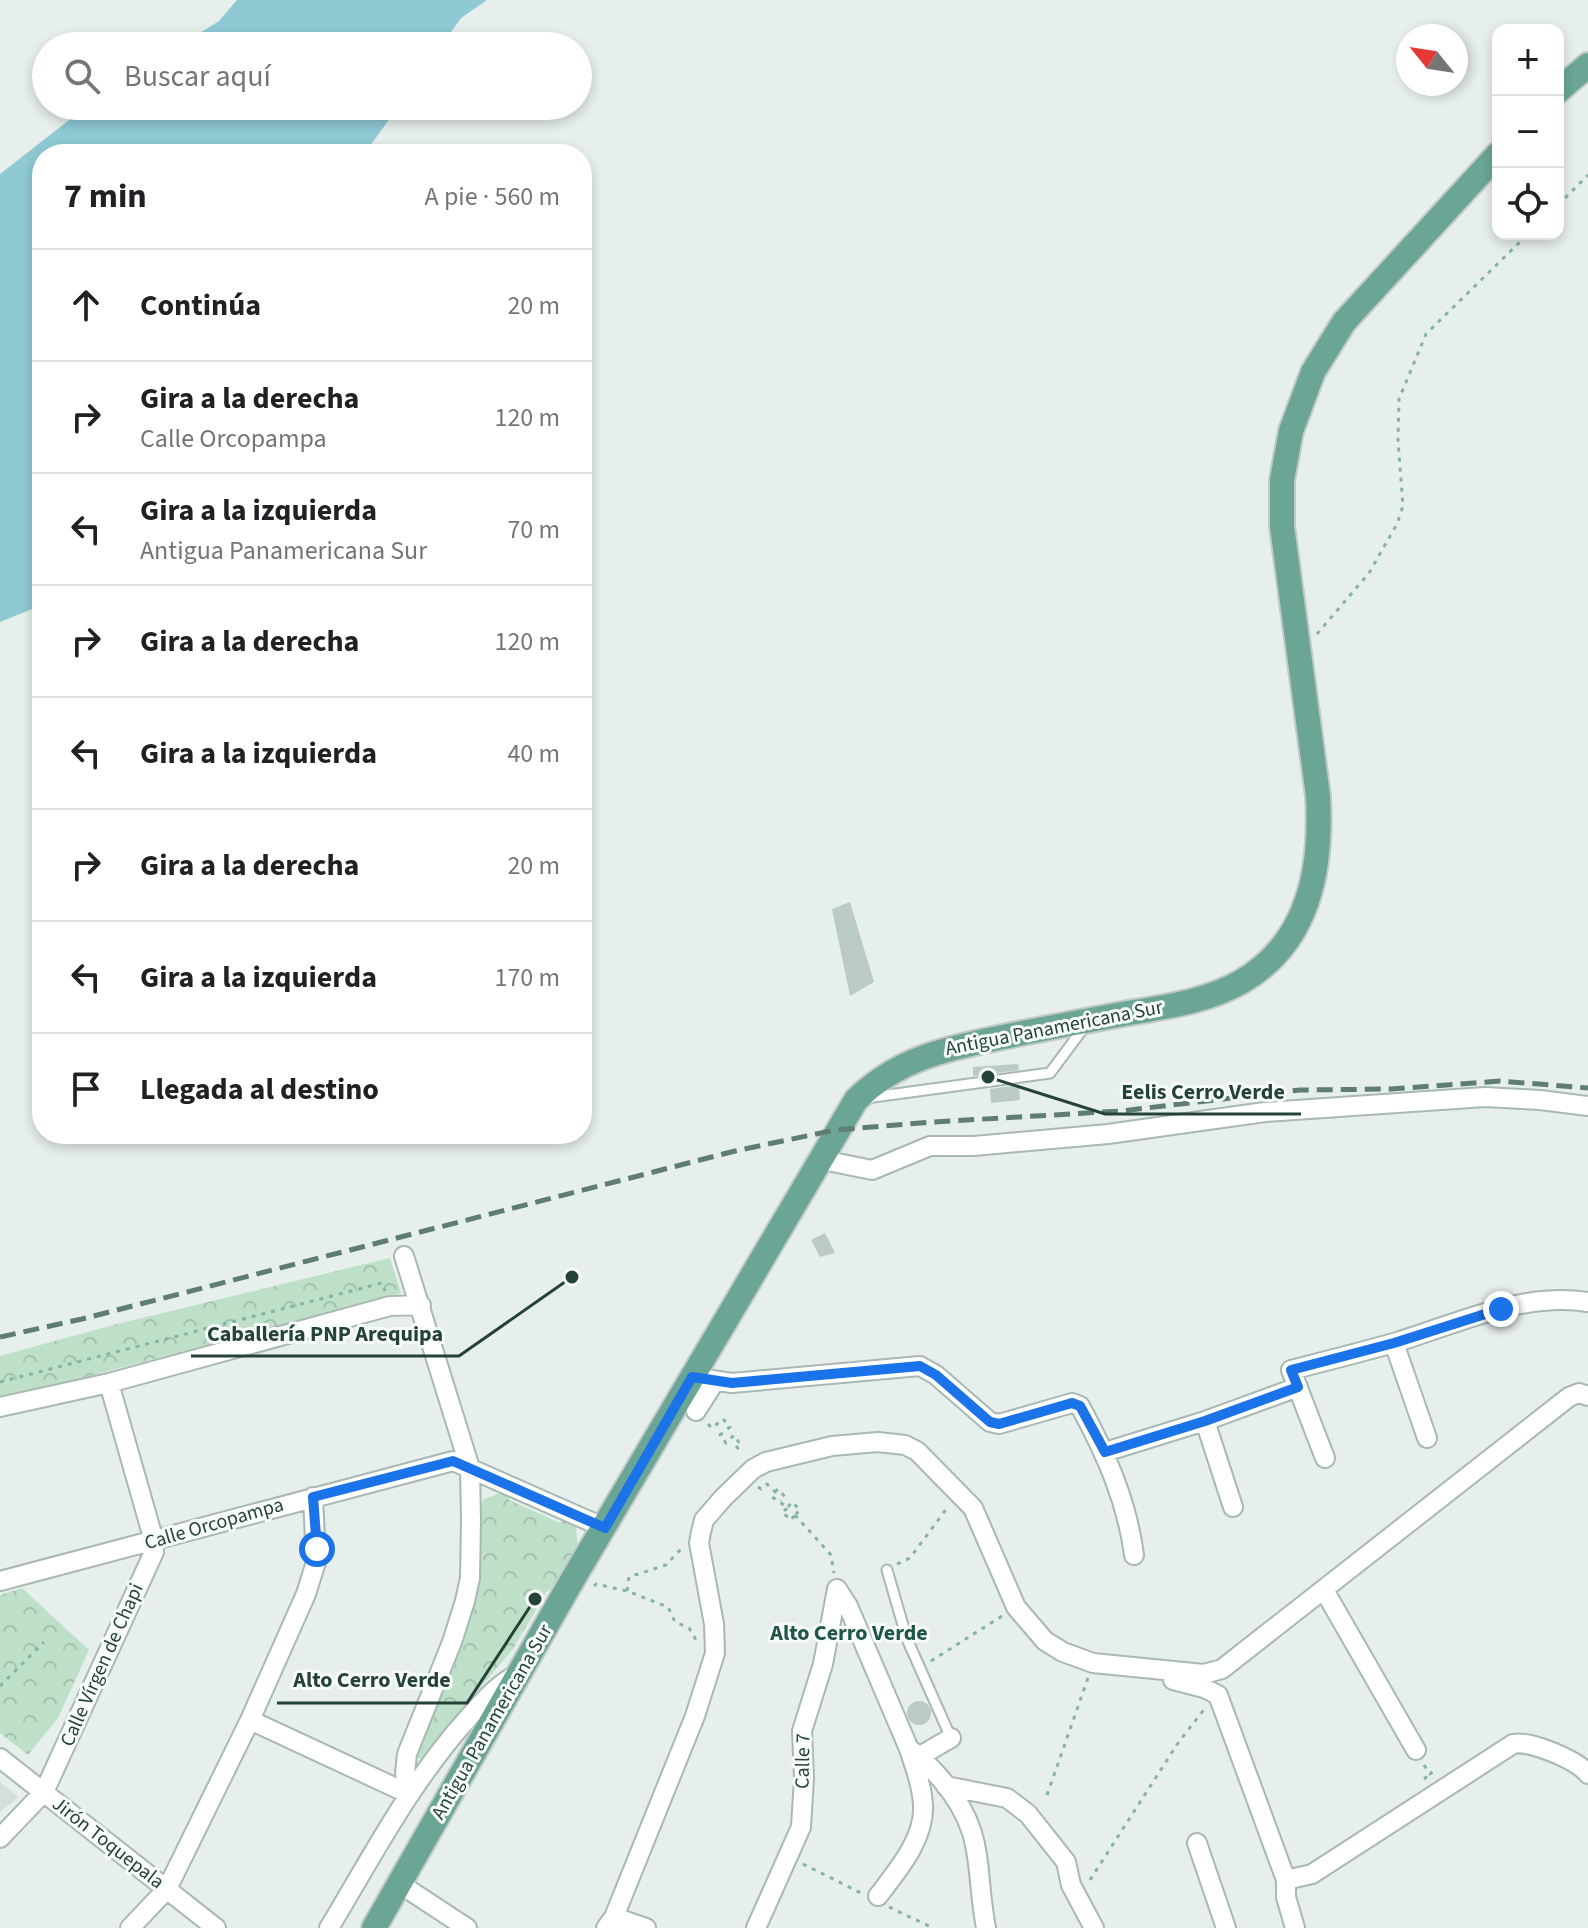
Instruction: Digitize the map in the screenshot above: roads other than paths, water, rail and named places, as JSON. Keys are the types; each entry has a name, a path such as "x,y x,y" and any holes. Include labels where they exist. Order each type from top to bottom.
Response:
{"main road":[{"path":"1564,86 1588,65"},
{"name":"Antigua Panamericana Sur","path":"374,1928 605,1528 704,1379 818,1159 856,1100 881,1077 935,1051 1173,1005 1221,991 1261,967 1294,928 1314,885 1320,835 1318,796 1285,566 1281,504 1285,457 1299,404 1324,351 1344,322 1492,161"}],"street":[{"path":"818,1159 872,1170 930,1146 974,1146 1108,1134 1265,1112 1485,1097 1588,1106"},
{"path":"404,1256 470,1468 470,1578 452,1642 407,1754 405,1773 409,1794"},
{"path":"1325,1458 1291,1370 1394,1343 1520,1304 1550,1299 1588,1302"},
{"path":"0,1407 109,1383 390,1306 421,1305"},
{"path":"1394,1343 1427,1438"},
{"path":"696,1411 704,1379 732,1383 920,1366 936,1375 990,1422 999,1424 1072,1403 1080,1406 1105,1452 1129,1519 1134,1555"},
{"path":"109,1383 154,1541"},
{"path":"1105,1452 1205,1421 1298,1387"},
{"path":"646,1928 610,1923 695,1716 715,1653 714,1624 699,1543 701,1532 704,1520 755,1469 779,1457 832,1446 893,1442 917,1451 973,1508 1016,1607 1045,1641 1063,1652 1093,1663 1204,1674 1222,1669 1569,1397 1579,1393 1588,1396"},
{"path":"1205,1421 1233,1507"},
{"name":"Calle Orcopampa","path":"0,1581 453,1461 605,1528"},
{"path":"130,1928 167,1889 250,1720 306,1594 316,1562 313,1497"},
{"name":"Calle Vírgen de Chapi","path":"0,1838 44,1792 154,1552 154,1541"},
{"name":"Calle 7","path":"756,1928 801,1827 804,1778 802,1731 829,1640 837,1589 848,1606 915,1752"},
{"path":"1324,1590 1423,1755"},
{"path":"1120,1667 1204,1688 1218,1695 1286,1880 1286,1897 1295,1928"},
{"path":"329,1928 437,1752 499,1684 522,1671"},
{"path":"250,1720 409,1794"},
{"path":"915,1752 951,1738"},
{"path":"1286,1880 1312,1874 1513,1744 1520,1742 1558,1756 1588,1774"},
{"path":"915,1752 964,1810 974,1834 986,1928"},
{"path":"878,1896 902,1864 920,1825 924,1808 915,1752"},
{"name":"Jirón Toquepala","path":"0,1758 216,1928"},
{"path":"946,1786 1007,1798 1018,1805 1066,1862 1071,1885 1094,1928"},
{"path":"1197,1843 1226,1928"},
{"path":"400,1884 467,1928"}],"lane":[{"path":"856,1100 1050,1073 1090,1020"},
{"path":"887,1570 907,1639 951,1738"}],"water":[{"path":"237,0 487,0 461,18 451,32 201,32 219,21"},
{"path":"69,120 389,120 371,144 38,144"},
{"path":"32,149 32,609 0,622 0,174"}],"railway":[{"path":"0,1337 82,1319 735,1151 835,1130 1121,1111 1300,1090 1391,1089 1500,1081 1588,1088"}],"place":[{"name":"Eelis Cerro Verde","path":"988,1077"},
{"name":"Caballería PNP Arequipa","path":"572,1277"},
{"name":"Alto Cerro Verde","path":"535,1599"}],"district":[{"name":"Alto Cerro Verde","path":"849,1633"}]}
